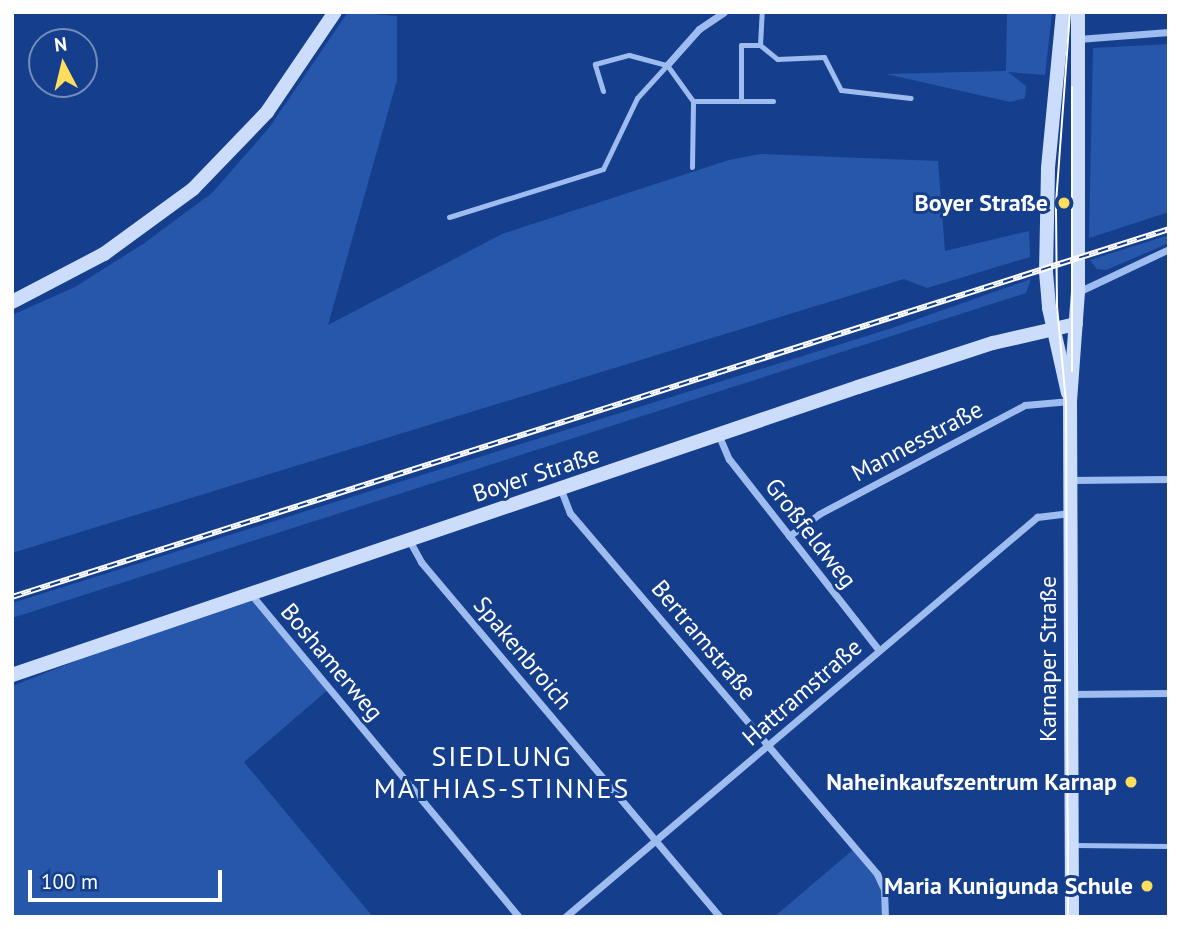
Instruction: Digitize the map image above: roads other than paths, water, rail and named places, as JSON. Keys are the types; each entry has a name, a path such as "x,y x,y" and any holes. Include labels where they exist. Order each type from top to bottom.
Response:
{"street":[{"path":"12,302 104,254 192,189 267,112 335,12"},
{"path":"667,65 699,29 724,12"},
{"name":"Karnaper Straße","path":"1063,12 1046,209 1052,328 1070,401"},
{"name":"Karnaper Straße","path":"1072,917 1070,401 1078,292 1078,12"},
{"path":"1078,39 1169,32"},
{"path":"1078,292 1169,249"},
{"name":"Boyer Straße","path":"12,676 858,387 1052,328 1076,324"},
{"name":"Mannesstraße","path":"789,536 819,514 1025,405 1070,401"},
{"name":"Großfeldweg","path":"719,436 729,459 879,650"},
{"path":"1070,480 1169,478"},
{"name":"Bertramstraße","path":"561,489 570,513 877,874 884,889 885,917"},
{"name":"Hattramstraße","path":"565,917 769,747 1037,517 1070,513"},
{"name":"Spakenbroich","path":"409,540 421,562 720,917"},
{"name":"Boshamerweg","path":"250,593 519,917"},
{"path":"1071,694 1169,693"}],"lane":[{"path":"760,44 762,12"},
{"path":"741,101 741,45 760,44 777,59 824,57 841,90 911,98"},
{"path":"603,91 595,64 629,55 667,65 693,101 692,167"},
{"path":"449,218 603,169 637,98 667,65"},
{"path":"693,101 773,101"},
{"path":"1072,845 1169,846"}],"tram line":[{"path":"1068,917 1066,402 1057,307 1056,203 1070,12"},
{"path":"1072,87 1072,371"}],"railway":[{"path":"12,597 1169,229"}],"place":[{"name":"Boyer Straße","path":"1064,203"},
{"name":"Naheinkaufszentrum Karnap","path":"1131,782"},
{"name":"Maria Kunigunda Schule","path":"1147,886"}],"district":[{"name":"SIEDLUNG MATHIAS-STINNES","path":"502,772"}]}
